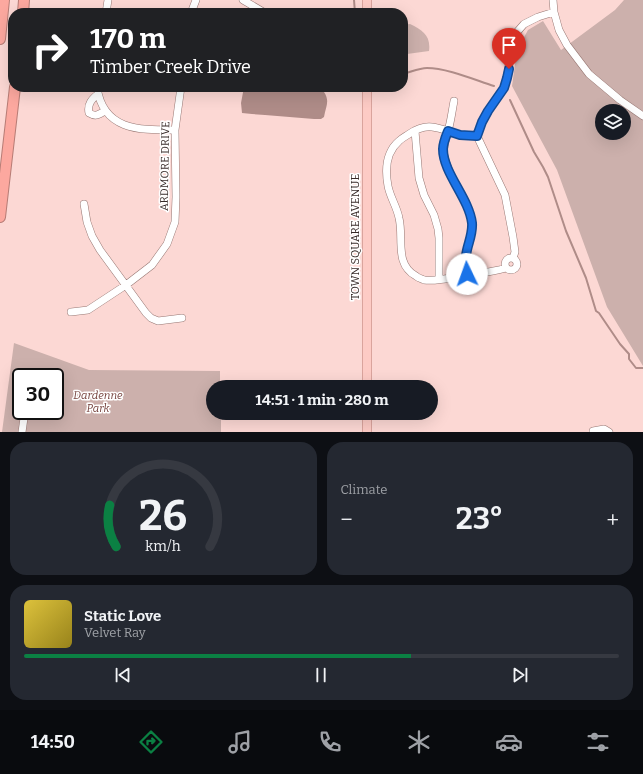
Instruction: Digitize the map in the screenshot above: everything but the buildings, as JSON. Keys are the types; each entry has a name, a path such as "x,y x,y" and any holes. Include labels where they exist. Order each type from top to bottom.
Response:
{"highway":[{"path":"0,39 4,0"},
{"path":"0,217 14,92"}],"main road":[{"name":"TOWN SQUARE AVENUE","path":"367,92 367,380"},
{"path":"367,420 367,432"}],"street":[{"path":"243,0 257,8"},
{"path":"553,0 554,12 559,30 567,45 590,74 620,100 643,116"},
{"path":"477,136 460,135 431,127 426,128 415,131 399,141 388,156 386,176 388,189 400,218 401,256 404,264 410,271 424,280 491,272 506,268 506,261 509,258 513,258 515,252 514,237 506,195 477,136 488,111 504,88 507,78 512,42 517,32 524,24 538,17 554,12"},
{"path":"97,92 88,104 88,113 93,116 105,111"},
{"path":"99,92 105,111 120,124 148,130 175,130"},
{"name":"ARDMORE DRIVE","path":"71,312 88,310 126,285 152,265 167,244 175,222 175,130 179,92"},
{"path":"454,101 443,147 447,165 470,214 472,222 472,231 466,257 467,274"},
{"path":"415,131 419,178 424,195 434,215 438,229 439,279"},
{"path":"84,204 87,222 92,236 100,250 146,313 151,318 158,321 182,318"},
{"path":"22,432 24,420"},
{"path":"593,432 604,429 609,432"}],"green space":[{"path":"624,0 643,0 643,366 607,307 557,170 512,86 517,50 528,30 543,21 561,50 615,10"},
{"path":"408,24 419,29 425,34 429,41 429,51 408,54"},
{"name":"Dardenne Park","path":"14,343 89,370 220,371 220,380 206,380 206,420 221,420 221,432 2,432"}],"shaded area":[{"path":"243,92 324,92 327,98 324,117 321,119 242,113 241,103"}],"waterway":[{"path":"354,0 355,8"},
{"path":"408,73 427,68 443,70 494,86"},
{"path":"510,100 534,152 548,177 566,231 586,278 596,311 629,354 629,359 636,368 643,368"}],"route":[{"path":"467,274 466,257 472,231 472,222 470,214 447,165 443,147 448,131 460,135 477,136 488,111 504,88 509,69"}]}
